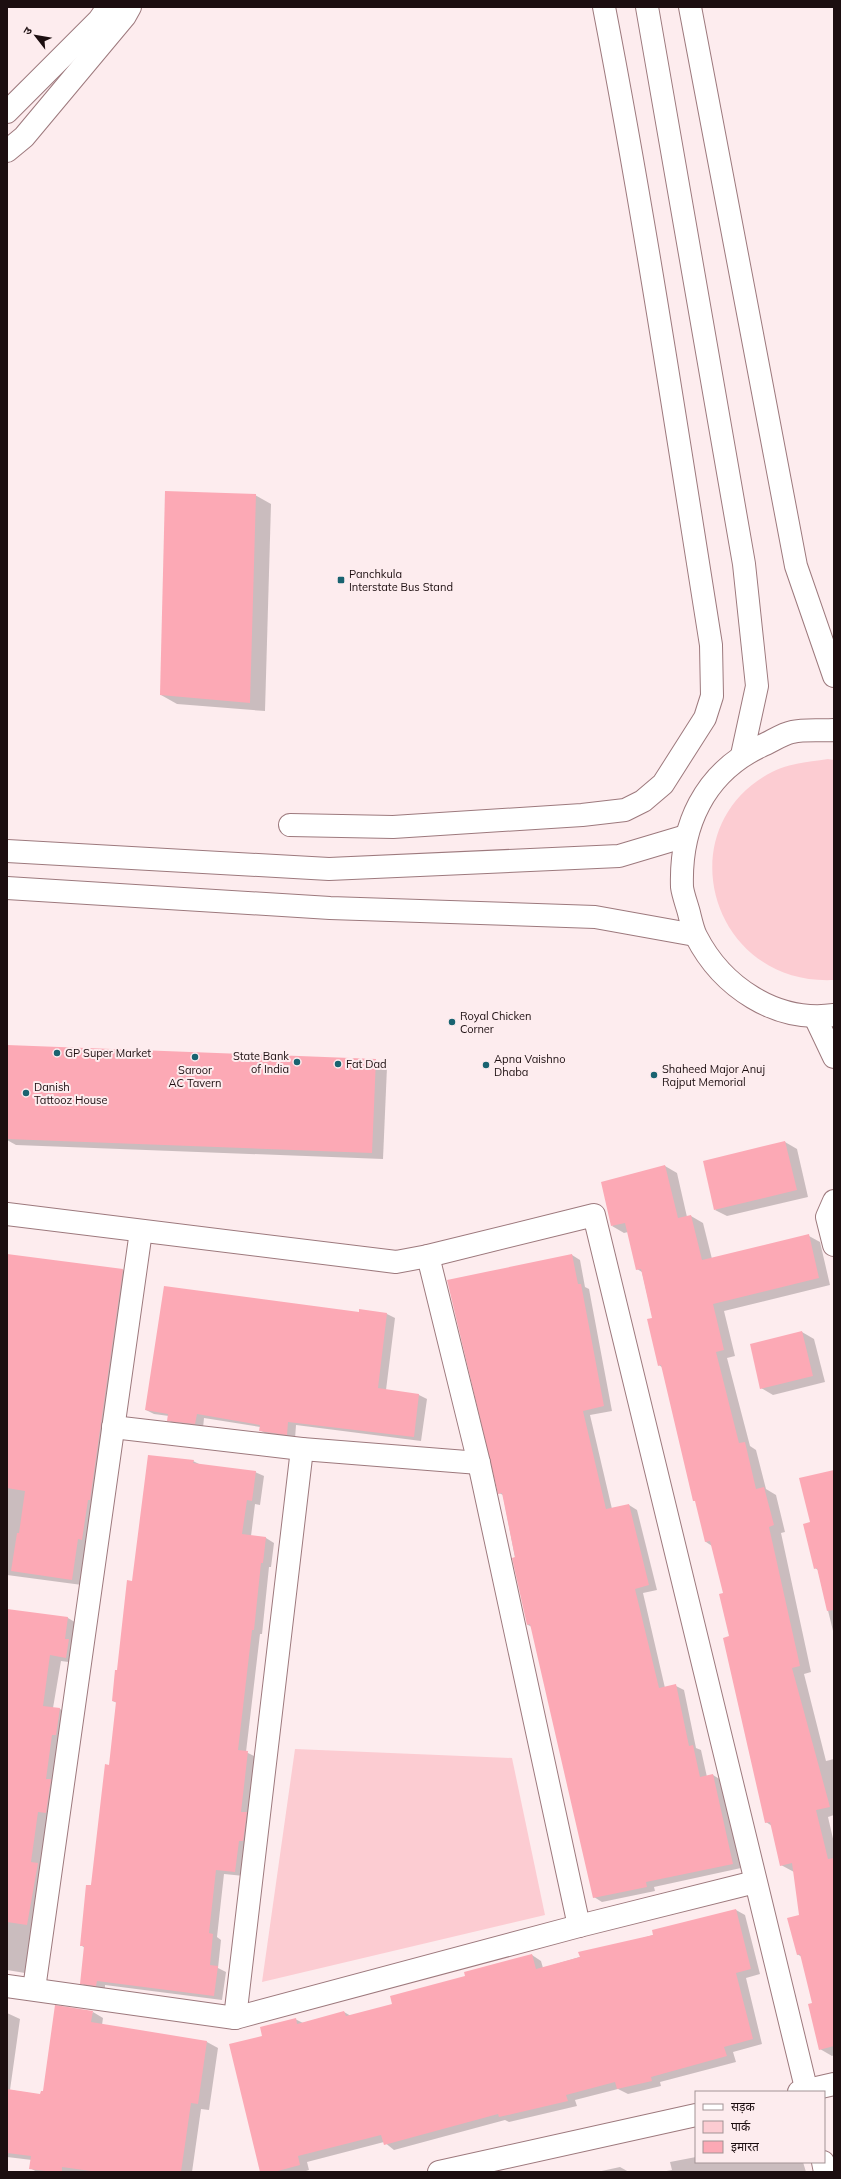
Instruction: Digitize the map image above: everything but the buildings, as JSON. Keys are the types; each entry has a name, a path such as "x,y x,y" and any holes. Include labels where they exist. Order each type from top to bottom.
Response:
{"street":[{"path":"7,112 99,20 108,7"},
{"path":"7,151 24,138 125,16 130,7"},
{"path":"290,825 394,827 582,815 624,810 643,801 663,784 705,718 712,696 711,645 625,115 604,7"},
{"path":"647,7 744,564 756,686 742,755"},
{"path":"690,7 796,566 834,676"},
{"path":"834,730 791,732 742,755 725,770 710,787 696,809 686,836 682,888 695,936 716,967 741,990 767,1005 790,1014 825,1016 834,1057"},
{"path":"7,851 329,869 620,856 686,836"},
{"path":"7,888 337,909 594,916 695,936"},
{"path":"834,1201 827,1217 834,1246"},
{"path":"7,1214 396,1262 428,1256 594,1215 755,1882 804,2091"},
{"path":"34,1989 141,1231"},
{"path":"428,1256 479,1463 579,1926"},
{"path":"113,1427 302,1449 479,1463"},
{"path":"235,2018 302,1449"},
{"path":"7,1986 235,2018 579,1926 755,1882"},
{"path":"808,2091 834,2084"},
{"path":"439,2172 695,2115"}],"green space":[{"path":"828,759 834,760 834,980 791,975 757,958 732,931 717,899 712,864 720,829 739,797 772,772 779,769 800,763"},
{"path":"295,1749 512,1758 545,1915 262,1982"}],"place":[{"name":"Panchkula Interstate Bus Stand","path":"341,580"},
{"name":"Royal Chicken Corner","path":"452,1022"},
{"name":"GP Super Market","path":"57,1053"},
{"name":"Saroor AC Tavern","path":"195,1057"},
{"name":"State Bank of India","path":"297,1062"},
{"name":"Fat Dad","path":"338,1064"},
{"name":"Apna Vaishno Dhaba","path":"486,1065"},
{"name":"Shaheed Major Anuj Rajput Memorial","path":"654,1075"},
{"name":"Danish Tattooz House","path":"26,1093"}]}
